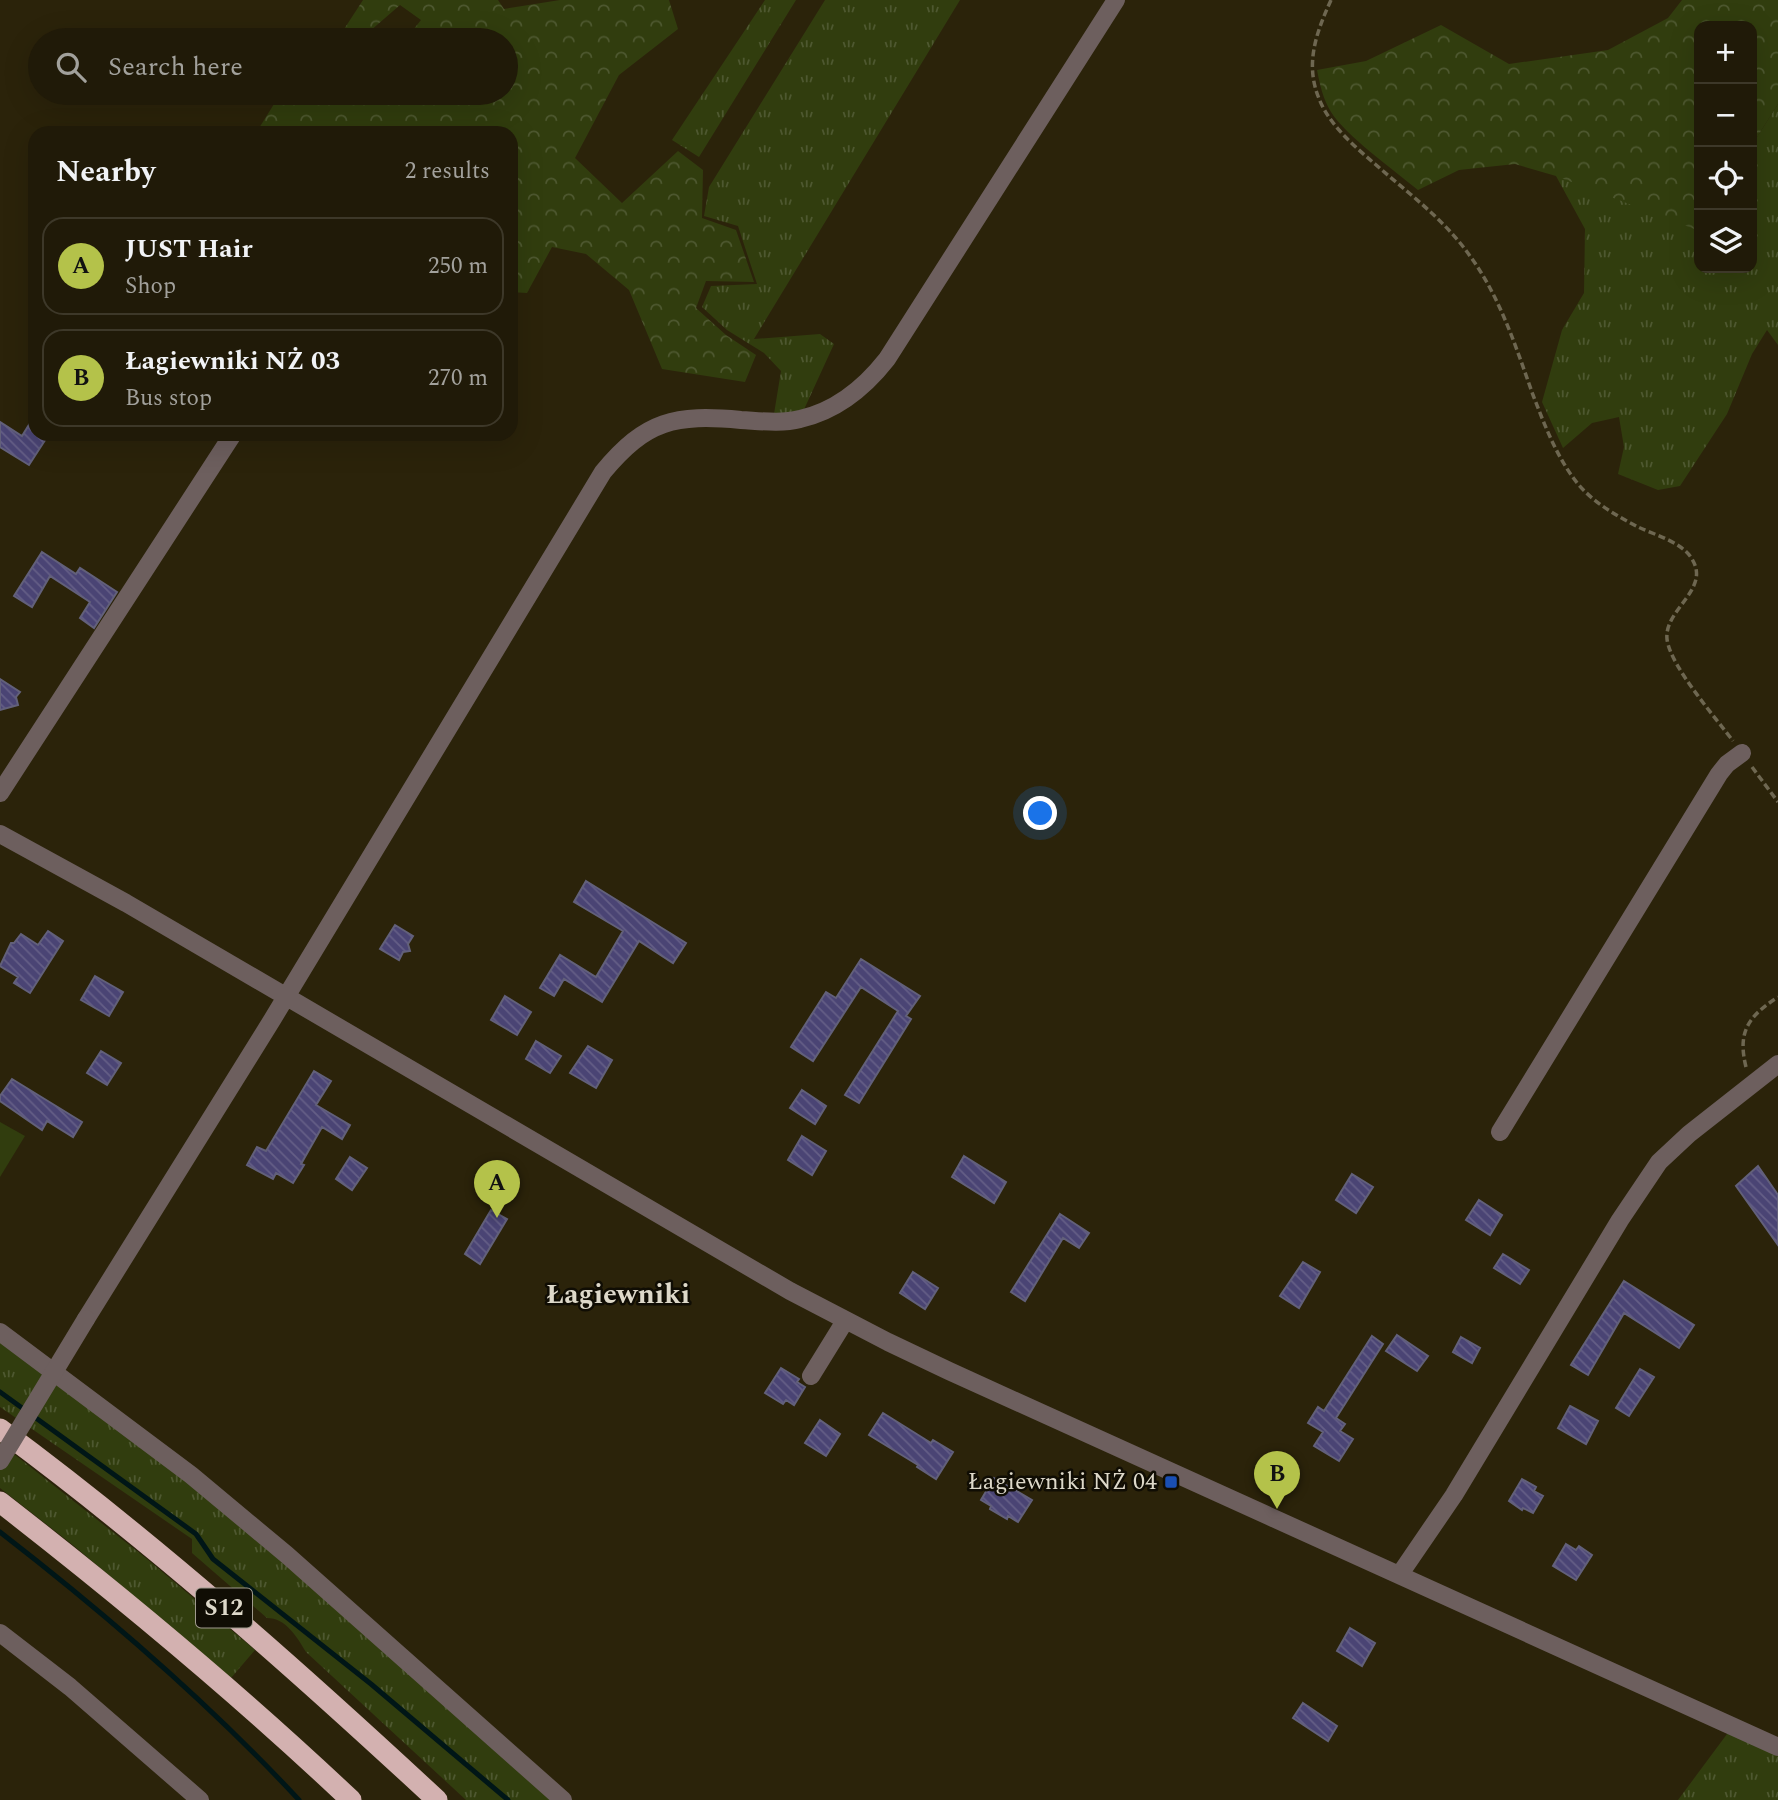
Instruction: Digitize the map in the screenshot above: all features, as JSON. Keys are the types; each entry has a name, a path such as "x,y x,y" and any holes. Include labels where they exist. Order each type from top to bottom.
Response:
{"highway":[{"name":"S12","path":"0,1429 214,1599 437,1800"},
{"name":"S12","path":"0,1502 108,1588 242,1701 351,1800"}],"street":[{"path":"0,1461 287,996 609,465 628,444 653,427 667,422 695,417 769,422 800,419 832,407 861,387 887,359 1116,0"},
{"path":"0,793 228,441"},
{"path":"1500,1132 1719,774 1742,753"},
{"path":"0,834 287,996 845,1321 949,1371 1778,1747"},
{"path":"1400,1574 1461,1484 1650,1174 1670,1150 1778,1064"},
{"path":"811,1376 845,1321"},
{"path":"0,1332 191,1475 287,1555 564,1800"},
{"path":"0,1633 70,1687 200,1800"}],"path":[{"path":"1331,0 1318,29 1312,64 1318,96 1325,111 1353,145 1429,211 1474,261 1500,308 1553,443 1578,484 1604,507 1679,546 1690,556 1696,566 1695,584 1691,594 1671,618 1667,638 1669,649 1677,665 1778,802"},
{"path":"1752,1085 1742,1046 1745,1031 1749,1021 1760,1008 1778,997"}],"green space":[{"path":"363,0 498,0 504,9 560,0 669,0 678,29 619,75 575,158 622,203 678,151 703,170 702,218 736,230 754,282 706,281 696,308 726,335 756,355 745,382 662,369 629,290 586,254 552,247 527,293 518,292 518,126 260,126 273,105 518,105 518,28 415,28 421,20 400,5 374,28 345,28"},
{"path":"765,0 796,0 699,157 672,140"},
{"path":"825,0 960,0 754,339 820,334 834,344 801,416 774,414 781,371 764,353 727,330 702,307 711,286 757,284 738,226 704,216 709,187"},
{"path":"1682,0 1778,0 1778,104 1757,137 1757,21 1694,21 1694,229 1556,176 1515,164 1459,170 1418,190 1359,142 1338,121 1326,102 1317,70 1366,61 1441,25 1509,64 1608,50 1668,18"},
{"path":"1587,53 1694,225 1694,273 1757,273 1757,137 1778,104 1778,345 1767,330 1752,354 1727,414 1680,486 1658,490 1618,474 1624,447 1619,417 1592,423 1563,448 1542,402 1562,330 1584,293 1585,229 1556,176"},
{"path":"0,1122 25,1136 0,1177"},
{"path":"0,1342 181,1475 553,1800 466,1800 306,1652 285,1625 267,1618 192,1553 192,1539 0,1407"},
{"path":"0,1443 147,1559 255,1650 231,1678 73,1545 0,1488"},
{"path":"1730,1730 1778,1753 1778,1800 1678,1800"}],"building":[{"path":"0,422 22,436 28,426 28,441 44,441 29,465 0,447"},
{"path":"42,552 76,574 80,568 117,592 94,628 80,618 90,602 50,576 32,607 14,596"},
{"path":"0,679 20,692 16,697 18,705 0,710"},
{"path":"586,881 686,943 673,963 639,941 602,1002 564,979 554,996 540,988 560,955 596,977 623,931 574,902"},
{"path":"395,925 413,936 408,944 410,951 403,952 399,960 380,949"},
{"path":"48,931 63,941 30,993 14,983 18,977 0,966 11,943 21,934 38,945"},
{"path":"861,959 920,996 906,1016 911,1019 859,1103 845,1095 898,1011 861,987 813,1061 791,1047 826,992 836,998"},
{"path":"95,976 123,992 109,1016 81,1000"},
{"path":"505,996 531,1012 517,1035 491,1020"},
{"path":"536,1041 561,1056 550,1073 526,1059"},
{"path":"588,1046 612,1060 596,1088 570,1073"},
{"path":"101,1051 121,1063 107,1085 87,1073"},
{"path":"314,1071 331,1081 316,1105 350,1125 342,1139 322,1127 293,1183 276,1173 273,1179 247,1165 257,1147 266,1151"},
{"path":"12,1079 82,1122 73,1137 47,1121 42,1130 0,1101 0,1096"},
{"path":"802,1090 826,1106 815,1124 790,1108"},
{"path":"802,1136 826,1151 812,1175 788,1160"},
{"path":"964,1156 1006,1182 994,1203 952,1177"},
{"path":"350,1157 367,1168 352,1190 336,1179"},
{"path":"1758,1166 1778,1195 1778,1245 1736,1186"},
{"path":"1352,1174 1373,1187 1356,1213 1336,1200"},
{"path":"1479,1200 1502,1215 1490,1235 1466,1220"},
{"path":"491,1210 507,1219 480,1264 465,1254"},
{"path":"1060,1214 1089,1233 1079,1248 1063,1238 1025,1301 1011,1292"},
{"path":"1503,1254 1529,1270 1520,1284 1494,1268"},
{"path":"1303,1262 1320,1272 1299,1308 1280,1296"},
{"path":"913,1272 938,1288 925,1309 900,1293"},
{"path":"1624,1281 1694,1325 1679,1348 1624,1313 1588,1375 1571,1365"},
{"path":"1397,1335 1428,1356 1417,1371 1386,1351"},
{"path":"1372,1336 1383,1344 1336,1418 1345,1424 1340,1431 1353,1439 1339,1461 1314,1446 1323,1432 1308,1423 1318,1407 1324,1411"},
{"path":"1461,1337 1480,1348 1472,1363 1453,1352"},
{"path":"781,1368 799,1379 797,1382 805,1387 794,1405 786,1400 783,1404 765,1393"},
{"path":"1640,1369 1654,1377 1629,1416 1616,1408"},
{"path":"1570,1406 1598,1421 1586,1444 1558,1428"},
{"path":"883,1413 931,1443 933,1440 953,1452 936,1479 869,1435"},
{"path":"820,1420 840,1434 826,1456 805,1443"},
{"path":"994,1478 1032,1500 1018,1522 990,1509 991,1506 981,1500"},
{"path":"1522,1479 1536,1487 1534,1491 1543,1496 1533,1513 1523,1508 1522,1510 1509,1501"},
{"path":"1566,1544 1576,1550 1579,1546 1592,1555 1576,1580 1553,1566"},
{"path":"1350,1628 1375,1643 1362,1666 1337,1651"},
{"path":"1303,1703 1337,1726 1328,1741 1293,1718"}],"waterway":[{"path":"0,1392 196,1534 213,1559 371,1684 508,1800"},
{"path":"0,1532 155,1660 229,1728 299,1800"}],"place":[{"name":"JUST Hair","path":"497,1218"},
{"name":"Łagiewniki NŻ 04","path":"1171,1482"},
{"name":"Łagiewniki NŻ 03","path":"1277,1509"}],"district":[{"name":"Łagiewniki","path":"618,1294"}]}
